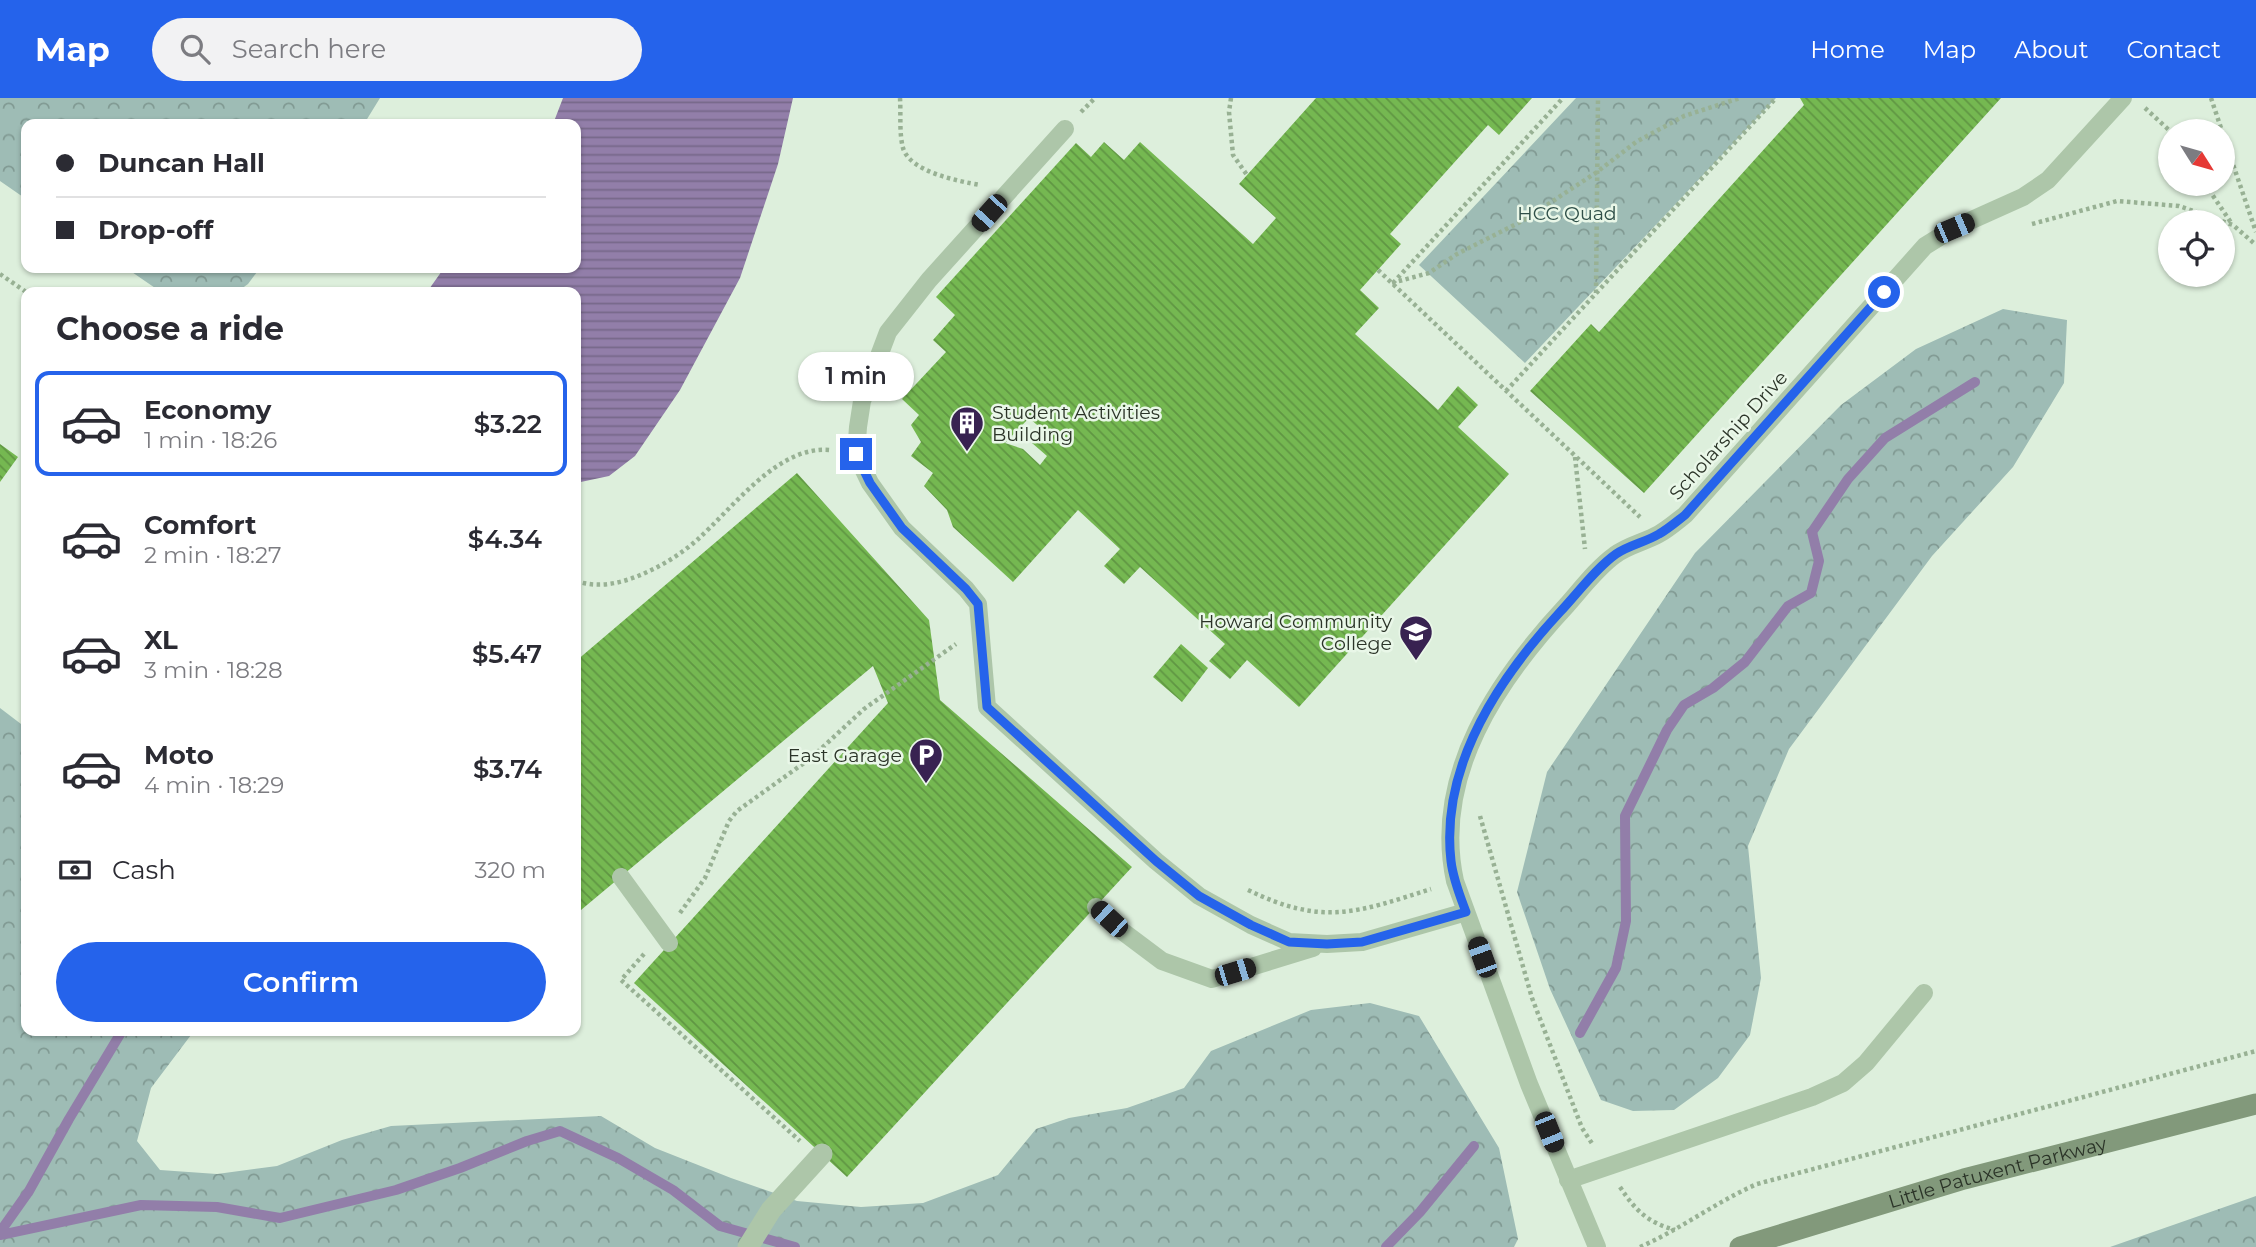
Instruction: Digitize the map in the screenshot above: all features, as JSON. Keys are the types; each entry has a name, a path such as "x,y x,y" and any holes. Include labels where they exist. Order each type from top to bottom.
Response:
{"main road":[{"name":"Little Patuxent Parkway","path":"1740,1247 1964,1178 2256,1104"}],"street":[{"path":"748,1247 772,1210 817,1159"}],"lane":[{"name":"Scholarship Drive","path":"1597,1247 1529,1084 1466,912 1451,862 1449,821 1457,778 1471,738 1531,646 1588,581 1616,554 1659,535 1685,515 1925,246 1954,228 2023,197 2048,180 2123,98"},
{"path":"1065,129 929,280 888,332 862,401 856,454 870,483 902,528 966,589 978,604 987,707 1156,861 1199,896 1251,925 1289,942 1362,942 1466,912"},
{"path":"621,877 666,938"},
{"path":"1096,906 1122,931 1162,961 1212,979 1327,944"},
{"path":"1568,1180 1812,1097 1843,1083 1866,1063 1924,993"}],"path":[{"path":"900,98 903,150 916,165 938,174 989,187 1005,196"},
{"path":"1231,98 1228,112 1233,155 1247,175"},
{"path":"1392,284 1563,98"},
{"path":"1596,294 1598,98"},
{"path":"1392,284 1429,273 1457,254 1524,220 1597,172 1636,142 1684,116 1740,98"},
{"path":"1506,391 1776,98"},
{"path":"2211,98 2218,119"},
{"path":"2141,104 2158,119"},
{"path":"2235,170 2256,232"},
{"path":"2027,226 2117,201 2179,206 2190,210"},
{"path":"2235,227 2256,245"},
{"path":"1378,270 1659,535"},
{"path":"0,274 21,289"},
{"path":"581,582 604,585 629,580 654,569 696,540 761,479 792,456 817,449 856,454"},
{"path":"1575,456 1588,581"},
{"path":"817,1159 621,980 666,938 698,889 729,821 737,811 811,758 864,709 979,627"},
{"path":"1479,813 1532,999 1582,1128 1592,1144"},
{"path":"1245,889 1294,909 1338,913 1362,911 1423,891"},
{"path":"1640,1247 1676,1230 1728,1196 1757,1184 2256,1051"},
{"path":"1626,1195 1643,1216 1676,1230"}],"green space":[{"path":"0,98 380,98 367,119 21,119 21,196 0,181"},
{"name":"HCC Quad","path":"1576,98 1776,98 1525,363 1419,265"},
{"path":"133,273 256,273 244,287 154,287"},
{"path":"2003,309 2067,320 2064,383 2013,467 1932,556 1789,749 1748,846 1761,978 1750,1035 1718,1078 1674,1110 1633,1111 1601,1100 1550,989 1517,892 1547,772 1695,553 1841,405 1916,349"},
{"path":"0,708 21,724 21,1036 190,1036 151,1088 137,1141 160,1170 217,1174 277,1166 342,1140 391,1126 601,1116 655,1148 797,1201 861,1207 923,1203 998,1175 1036,1129 1069,1118 1127,1108 1184,1088 1211,1051 1311,1010 1370,1003 1419,1016 1499,1148 1518,1239 1514,1247 0,1247"},
{"path":"2256,1196 2256,1247 2110,1247 2239,1202"}],"shaded area":[{"path":"563,98 793,98 778,164 740,278 680,390 635,456 609,476 581,482 581,287 431,287 440,273 581,273 581,119 555,119"}],"building":[{"path":"1316,98 1532,98 1499,135 1488,125 1390,234 1401,244 1360,290 1379,308 1355,334 1438,410 1458,386 1478,405 1458,427 1509,474 1299,707 1247,660 1230,679 1209,661 1225,644 1140,567 1124,584 1104,566 1120,549 1078,510 1013,582 953,527 947,510 924,486 933,473 911,456 921,442 911,425 919,415 902,399 946,352 933,340 955,315 936,297 1076,143 1091,157 1104,142 1124,160 1140,142 1253,244 1276,218 1239,184","holes":["1029,418 1043,430 1032,443 1047,456 1040,465 1023,449 1005,443"]},
{"path":"1800,98 2001,98 1644,493 1530,391 1591,324 1599,332 1804,105"},
{"path":"0,444 18,457 0,482"},
{"name":"East Garage","path":"797,473 929,620 940,700 1132,867 847,1177 634,983 888,703 873,666 581,910 581,657"},
{"path":"1181,644 1208,668 1182,702 1153,677"}],"waterway":[{"path":"1580,1033 1616,968 1626,921 1625,816 1667,730 1684,705 1713,688 1745,662 1788,606 1811,593 1819,561 1812,532 1848,479 1885,438 1975,382"},
{"path":"0,1232 29,1191 119,1036"},
{"path":"0,1235 141,1205 217,1207 280,1218 396,1190 560,1131 618,1158 673,1190 720,1226 795,1247"},
{"path":"1386,1247 1420,1212 1474,1146"}],"place":[{"name":"Student Activities Building","path":"967,453"},
{"name":"Howard Community College","path":"1416,662"},
{"name":"East Garage","path":"926,785"}],"route":[{"path":"856,454 870,483 902,528 966,589 978,604 987,707 1156,861 1199,896 1251,925 1289,942 1362,942 1466,912 1451,862 1449,821 1457,778 1471,738 1502,688 1539,635 1600,569 1616,554 1659,535 1685,515 1884,292"}]}
